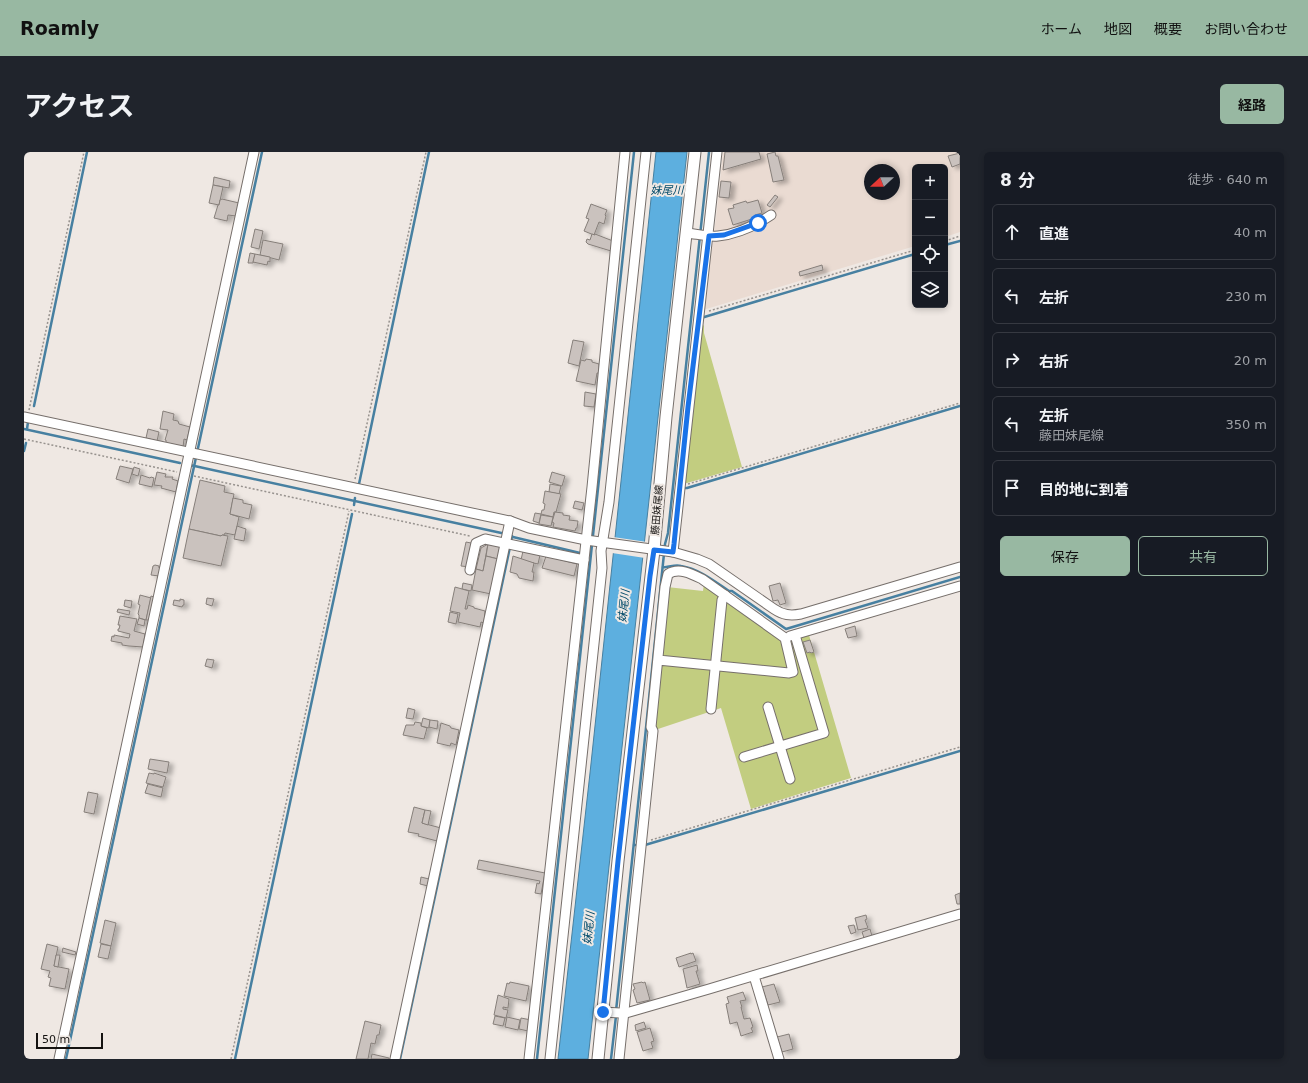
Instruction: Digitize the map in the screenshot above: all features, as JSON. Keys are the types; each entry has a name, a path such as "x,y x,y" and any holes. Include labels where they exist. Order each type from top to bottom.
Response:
{"main road":[{"name":"藤田妹尾線","path":"598,1059 615,1013 619,853 650,576 660,551 666,417 699,234 695,152"}],"street":[{"path":"59,1059 184,474 194,452 254,152"},
{"path":"550,1059 602,568 601,551 596,542 625,152"},
{"path":"529,1059 584,560 596,542 609,502 646,152"},
{"path":"660,551 680,487 699,316 699,234 717,152"},
{"path":"699,234 718,236 743,230 771,215"},
{"path":"26,417 353,487 584,560"},
{"path":"470,570 476,543 485,539 509,536 529,528 596,542 660,551 702,561 719,582 726,595 785,638 794,672 790,673 715,667 658,660"},
{"path":"395,1059 509,536"},
{"path":"785,638 897,595 960,567"},
{"path":"618,1059 615,1013 641,844 653,731 651,727 668,574 673,571 690,573 719,582 780,612 793,615 897,595 960,586"},
{"path":"711,709 722,600 726,595"},
{"path":"744,756 824,732 795,635"},
{"path":"768,707 790,779"},
{"path":"615,1013 754,976 960,914"},
{"path":"754,976 779,1059"}],"path":[{"path":"26,417 84,152"},
{"path":"353,487 426,152"},
{"path":"948,240 960,236"},
{"path":"699,316 703,312 912,251"},
{"path":"680,487 960,403"},
{"path":"24,440 184,474"},
{"path":"194,476 349,511 485,539"},
{"path":"231,1059 349,511"},
{"path":"641,844 960,747"}],"shaded area":[{"path":"723,152 960,152 960,232 948,236 948,164 912,164 912,247 703,310 716,218"}],"green space":[{"path":"701,322 704,326 704,333 742,467 684,483"},
{"path":"704,583 782,640 809,635 851,778 751,809 721,708 658,729 653,726 667,587 703,591"}],"water":[{"name":"妹尾川","path":"656,152 687,152 588,1059 558,1059 590,773"}],"pier":[{"path":"613,537 647,542 645,558 612,553"}],"building":[{"path":"725,152 759,152 761,159 723,170"},
{"path":"775,152 776,156 778,156 784,180 773,182 767,154"},
{"path":"960,153 960,164 952,167 948,156"},
{"path":"214,177 230,181 229,188 213,185"},
{"path":"721,181 731,182 729,198 719,197"},
{"path":"213,185 223,187 219,205 209,203"},
{"path":"775,195 778,197 770,207 767,205"},
{"path":"222,199 239,203 236,216 228,215 227,221 214,218 220,200"},
{"path":"758,200 762,213 755,215 755,218 733,225 728,209 734,208 733,205 746,201 747,203"},
{"path":"591,204 607,210 604,224 599,222 594,235 584,231 589,219 586,218"},
{"path":"255,229 263,231 259,249 251,247"},
{"path":"592,234 613,241 611,251 588,244 586,242 587,239 590,240"},
{"path":"263,240 283,244 279,260 260,255"},
{"path":"250,253 255,254 253,263 248,263"},
{"path":"255,254 270,257 270,262 268,261 267,265 253,262"},
{"path":"822,265 823,270 800,276 799,272"},
{"path":"573,340 584,342 579,366 568,363"},
{"path":"586,359 592,360 592,362 599,364 599,373 597,373 595,385 576,381 581,360 585,361"},
{"path":"585,392 596,394 594,407 584,406"},
{"path":"163,411 174,414 173,420 178,421 179,424 190,427 187,440 184,439 183,447 166,443 165,440 168,430 160,429"},
{"path":"148,429 159,432 157,441 146,438"},
{"path":"120,466 133,469 129,483 116,479"},
{"path":"134,467 140,469 138,476 132,474"},
{"path":"157,472 166,474 165,477 173,477 172,479 178,481 176,492 161,488 162,486 154,485"},
{"path":"552,472 565,476 562,486 549,482"},
{"path":"141,475 154,478 152,487 139,484"},
{"path":"200,480 225,486 224,492 234,494 230,514 239,517 235,535 225,533 221,536 189,529"},
{"path":"550,484 561,486 559,494 549,492"},
{"path":"545,491 561,494 553,517 541,514 542,510 544,510 545,504 543,503"},
{"path":"233,498 243,500 243,503 252,505 249,519 230,514"},
{"path":"575,501 584,503 582,510 573,508"},
{"path":"555,512 570,516 569,520 578,521 575,531 553,527 554,523 552,522"},
{"path":"535,513 541,514 539,523 533,521"},
{"path":"541,515 553,517 551,526 539,524"},
{"path":"237,526 246,529 244,541 234,539"},
{"path":"189,529 221,536 228,536 221,566 183,558"},
{"path":"466,542 476,544 470,567 461,566"},
{"path":"488,544 483,571 476,569 481,548"},
{"path":"488,544 501,547 498,559 486,556"},
{"path":"523,551 540,555 538,564 521,560"},
{"path":"486,556 498,559 491,594 472,590 476,569 483,571"},
{"path":"513,556 534,563 532,572 534,572 533,581 519,578 517,574 510,572"},
{"path":"546,556 577,564 574,576 542,568"},
{"path":"153,566 159,566 160,568 159,576 151,575"},
{"path":"463,583 472,585 471,591 462,589"},
{"path":"780,583 786,603 780,605 778,600 773,601 769,586"},
{"path":"455,587 469,591 465,609 467,609 468,605 485,611 484,623 481,622 480,627 458,622 460,613 450,611"},
{"path":"140,595 151,598 146,620 139,618 138,614"},
{"path":"151,596 154,597 149,620 146,620"},
{"path":"207,598 214,599 212,606 206,604"},
{"path":"180,599 184,600 184,605 182,607 173,605 174,600 180,601"},
{"path":"125,600 132,601 131,608 124,606"},
{"path":"118,609 130,611 129,615 117,612"},
{"path":"450,612 458,614 456,624 448,622"},
{"path":"120,616 137,619 134,631 145,634 143,647 122,645 122,643 111,641 112,636 114,637 114,635 129,638 130,634 118,631"},
{"path":"139,618 145,620 144,626 137,624"},
{"path":"855,626 857,636 848,638 845,629"},
{"path":"810,640 814,652 807,653 803,642"},
{"path":"207,659 214,660 212,668 205,666"},
{"path":"408,708 415,710 413,719 406,718"},
{"path":"423,718 430,720 429,728 421,726"},
{"path":"430,720 438,721 437,729 429,727"},
{"path":"415,722 421,723 421,726 427,728 424,739 403,735 406,725 414,725"},
{"path":"441,723 459,730 456,745 451,743 450,746 437,743"},
{"path":"150,759 169,762 167,773 148,769"},
{"path":"149,773 166,777 163,787 146,783"},
{"path":"148,784 163,788 161,797 145,793"},
{"path":"88,792 98,794 94,814 84,812"},
{"path":"414,807 425,810 422,823 441,828 437,841 418,836 419,834 408,832"},
{"path":"425,810 431,811 428,825 422,823"},
{"path":"479,860 545,873 541,894 535,893 537,883 539,884 540,881 477,869"},
{"path":"421,877 429,879 428,886 420,884"},
{"path":"960,893 960,904 957,904 955,895"},
{"path":"866,915 867,919 865,920 868,928 858,930 855,918"},
{"path":"105,920 116,923 111,946 100,943"},
{"path":"854,925 856,932 851,934 848,926"},
{"path":"870,929 872,936 864,938 862,932"},
{"path":"47,944 58,947 54,966 69,969 65,989 49,986 51,978 48,977 50,971 41,969"},
{"path":"101,944 111,946 108,959 98,957"},
{"path":"63,948 76,952 75,955 62,952"},
{"path":"693,953 696,961 679,967 676,958"},
{"path":"56,955 60,955 58,967 54,966"},
{"path":"697,965 698,971 696,971 700,984 687,988 683,969"},
{"path":"510,982 529,986 526,1001 504,996 507,983 509,984"},
{"path":"645,982 650,1000 637,1003 633,990 635,989 633,984"},
{"path":"774,984 780,1002 768,1005 762,987"},
{"path":"743,992 746,1000 740,1001 744,1019 750,1018 753,1032 741,1036 737,1022 730,1024 726,1004 729,1003 727,997"},
{"path":"498,995 509,999 508,1008 503,1007 503,1009 508,1010 506,1018 494,1015"},
{"path":"495,1016 505,1018 503,1026 493,1024"},
{"path":"507,1017 520,1020 518,1030 505,1027"},
{"path":"521,1018 531,1020 528,1031 519,1029"},
{"path":"365,1021 381,1025 379,1035 377,1035 375,1044 371,1043 368,1059 356,1059"},
{"path":"644,1022 646,1028 636,1031 635,1025"},
{"path":"650,1028 654,1041 651,1042 653,1048 643,1051 637,1032"},
{"path":"789,1034 793,1049 782,1052 777,1037"},
{"path":"372,1054 389,1058 389,1059 371,1059"}],"waterway":[{"path":"34,406 87,152"},
{"path":"66,1059 262,152"},
{"path":"359,484 429,152"},
{"path":"537,1059 634,152"},
{"path":"616,1011 665,544 668,533 709,152"},
{"path":"948,244 960,241"},
{"path":"701,318 912,255"},
{"path":"683,488 960,406"},
{"path":"27,429 28,422"},
{"path":"24,429 180,463"},
{"path":"24,451 26,443"},
{"path":"190,465 506,534"},
{"path":"354,505 355,498"},
{"path":"235,1059 352,514"},
{"path":"511,542 512,536"},
{"path":"513,537 580,553"},
{"path":"400,1059 510,547"},
{"path":"663,567 678,566 688,568 712,579 729,591 732,591 786,629 960,577"},
{"path":"634,845 645,845 960,751"},
{"path":"611,1059 616,1016"}],"route":[{"path":"603,1012 618,861 650,576 654,550 673,552 698,319 709,236 724,235 743,230 758,223"}]}
